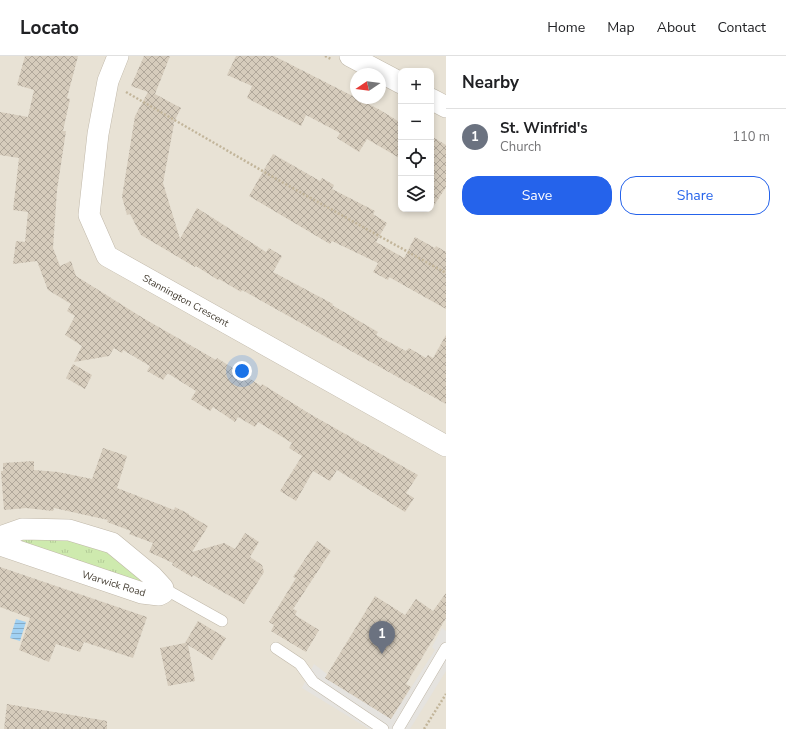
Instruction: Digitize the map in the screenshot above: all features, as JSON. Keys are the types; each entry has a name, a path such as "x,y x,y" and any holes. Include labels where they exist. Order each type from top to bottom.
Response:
{"street":[{"name":"Stannington Crescent","path":"118,56 108,82 98,134 89,215 107,256 446,446"},
{"path":"350,56 398,81"},
{"path":"434,101 446,107"},
{"name":"Warwick Road","path":"0,537 22,529 69,530 112,543 152,576 163,588 163,593 159,595 142,593 0,545"}],"lane":[{"path":"163,588 222,621"},
{"path":"276,648 300,664 313,682 383,729"},
{"path":"398,729 446,648"}],"path":[{"path":"108,82 280,181 446,273"},
{"path":"424,729 446,694"}],"shaded area":[{"path":"0,56 446,56 446,729 0,729"},
{"path":"442,628 446,631 446,671 410,729 369,729 302,688 314,664 327,674 325,678 391,719 435,650 432,647"}],"green space":[{"path":"28,534 104,545 143,575 144,583 19,544 17,536"}],"water":[{"path":"16,619 26,622 20,641 10,638"}],"building":[{"path":"25,56 78,56 67,98 70,99 63,131 66,131 57,190 53,248 60,266 71,261 76,276 143,318 216,360 217,358 261,386 262,384 310,414 418,475 406,493 414,498 405,512 337,470 330,481 313,471 296,501 280,491 302,456 289,448 292,443 258,422 255,427 238,417 235,422 213,407 210,411 191,399 196,391 169,374 167,374 163,380 147,371 150,366 123,350 122,353 114,348 109,356 74,362 82,346 65,335 75,316 67,311 71,304 48,290 37,261 13,264 16,241 25,242 28,212 13,210 19,158 0,155 0,112 28,117 34,90 17,85"},
{"path":"144,56 170,56 155,94 181,108 173,124 163,183 180,239 197,208 266,252 269,248 282,256 273,272 333,304 332,305 378,332 376,335 406,351 409,348 426,358 428,355 433,358 446,335 446,404 242,290 241,292 219,279 218,280 141,235 130,214 127,215 122,197 135,116 148,92 131,86"},
{"path":"236,56 274,56 350,95 350,104 368,104 398,121 398,157 367,139 359,152 337,138 340,133 306,115 301,126 247,98 252,86 227,75"},
{"path":"434,138 446,145 446,187 434,205"},
{"path":"273,154 320,181 322,178 334,185 332,189 375,211 373,214 387,223 376,242 404,258 415,237 446,252 446,309 389,277 388,280 373,272 378,263 332,241 330,244 249,196"},
{"path":"73,364 92,375 85,389 66,378"},
{"path":"103,448 127,456 117,488 174,510 175,507 208,526 192,552 224,543 235,549 245,533 259,542 250,557 262,565 264,572 244,604 193,575 192,577 172,565 173,563 149,552 153,543 129,534 131,531 107,522 108,520 54,508 53,511 26,508 4,510 1,471 3,471 3,463 34,461 34,470 58,472 92,479"},
{"path":"317,541 331,551 293,609 297,611 295,615 319,630 306,652 271,631 274,625 269,622 296,578 293,577"},
{"path":"0,567 147,617 133,658 84,642 80,652 56,644 49,662 19,650 30,618 0,607"},
{"path":"446,593 446,618 406,684 411,687 391,719 325,678 375,596 405,615 416,599 433,611"},
{"path":"198,621 226,638 212,660 188,645 195,681 168,686 160,648 185,643"},
{"path":"7,704 107,721 107,729 4,729"}],"place":[{"name":"St. Winfrid's","path":"382,654"}]}
